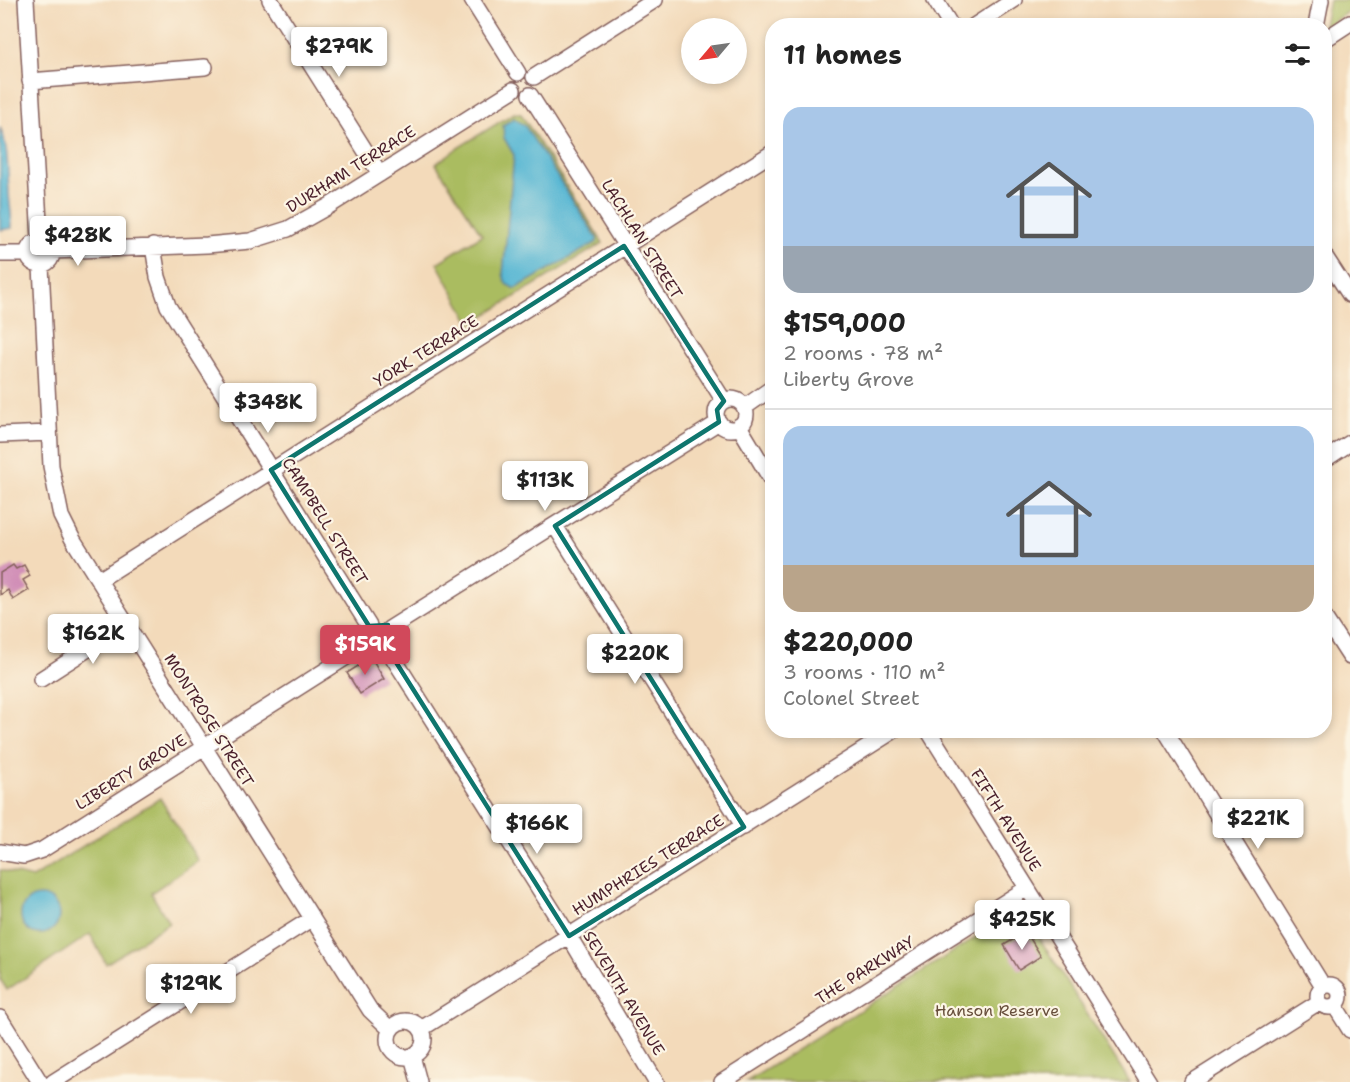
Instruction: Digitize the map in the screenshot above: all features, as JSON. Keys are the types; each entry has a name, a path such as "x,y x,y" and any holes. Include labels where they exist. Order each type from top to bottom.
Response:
{"street":[{"path":"26,0 40,239"},
{"path":"270,0 380,174"},
{"path":"472,0 518,73"},
{"path":"534,77 656,0"},
{"path":"935,0 946,18"},
{"path":"986,18 1014,0"},
{"path":"1318,18 1321,0"},
{"path":"1332,35 1350,23"},
{"path":"30,81 205,67"},
{"path":"526,72 534,77 535,88 530,95 519,95 513,90 513,79 518,73 526,72"},
{"name":"DURHAM TERRACE","path":"52,251 207,245 250,241 288,229 329,207 513,90"},
{"name":"LACHLAN STREET","path":"530,95 724,401"},
{"name":"YORK TERRACE","path":"99,579 765,157"},
{"path":"40,239 46,241 52,251 51,259 40,266 30,260 28,254 33,242 40,239"},
{"name":"CAMPBELL STREET","path":"153,246 158,277 168,306 369,626"},
{"path":"0,254 28,254"},
{"name":"MONTROSE STREET","path":"40,266 51,466 61,516 72,538 312,920 370,1010 390,1029"},
{"path":"1332,267 1350,295"},
{"path":"745,407 765,393"},
{"path":"735,399 745,407 746,418 739,426 730,428 719,422 717,410 724,401 735,399"},
{"path":"389,629 719,422"},
{"path":"739,426 765,469"},
{"path":"0,435 49,433"},
{"path":"1332,455 1350,443"},
{"path":"555,526 744,827"},
{"path":"41,680 127,624"},
{"path":"383,624 389,629 390,644 387,648 372,648 367,644 365,637 369,626 383,624"},
{"path":"1332,629 1350,657"},
{"name":"LIBERTY GROVE","path":"0,852 24,856 36,853 367,644"},
{"name":"SEVENTH AVENUE","path":"387,648 569,936 656,1082"},
{"name":"HUMPHRIES TERRACE","path":"421,1029 883,738"},
{"name":"FIFTH AVENUE","path":"933,738 1149,1082"},
{"path":"1170,738 1323,986"},
{"name":"THE PARKWAY","path":"722,1082 1027,888"},
{"path":"53,1082 312,920"},
{"path":"1323,986 1344,986 1335,1006 1325,1007 1319,1002 1317,995 1323,986"},
{"path":"1192,1082 1319,1002"},
{"path":"1335,1006 1350,1030"},
{"path":"0,1018 40,1082"},
{"path":"399,1022 416,1024 423,1035 422,1047 411,1056 405,1057 394,1052 388,1041 390,1029 399,1022"},
{"path":"411,1056 418,1082"}],"highlighted area":[{"path":"624,246 724,401 717,410 719,422 555,526 744,827 569,936 387,648 388,625 369,626 271,470"}],"green space":[{"path":"1329,0 1350,0 1350,10 1332,22 1332,18 1325,18"},
{"path":"514,113 521,114 603,243 471,324 437,263 482,235 436,164"},
{"path":"160,798 198,861 151,893 169,923 106,964 90,934 7,990 0,979 0,870 32,878"},
{"name":"Hanson Reserve","path":"1021,909 1130,1082 746,1082"}],"water":[{"path":"514,118 525,126 597,238 597,242 515,289 506,284 503,274 514,155 504,138 503,125"},
{"path":"0,127 6,150 12,228 0,230"},
{"path":"40,896 53,902 59,915 53,928 40,934 27,928 21,915 27,902"}],"building":[{"path":"13,565 16,569 24,565 30,576 23,580 29,590 13,600 8,590 0,595 0,573"},
{"path":"366,661 374,662 384,679 360,694 347,673"},
{"path":"1026,932 1041,956 1019,970 1004,945"}]}
